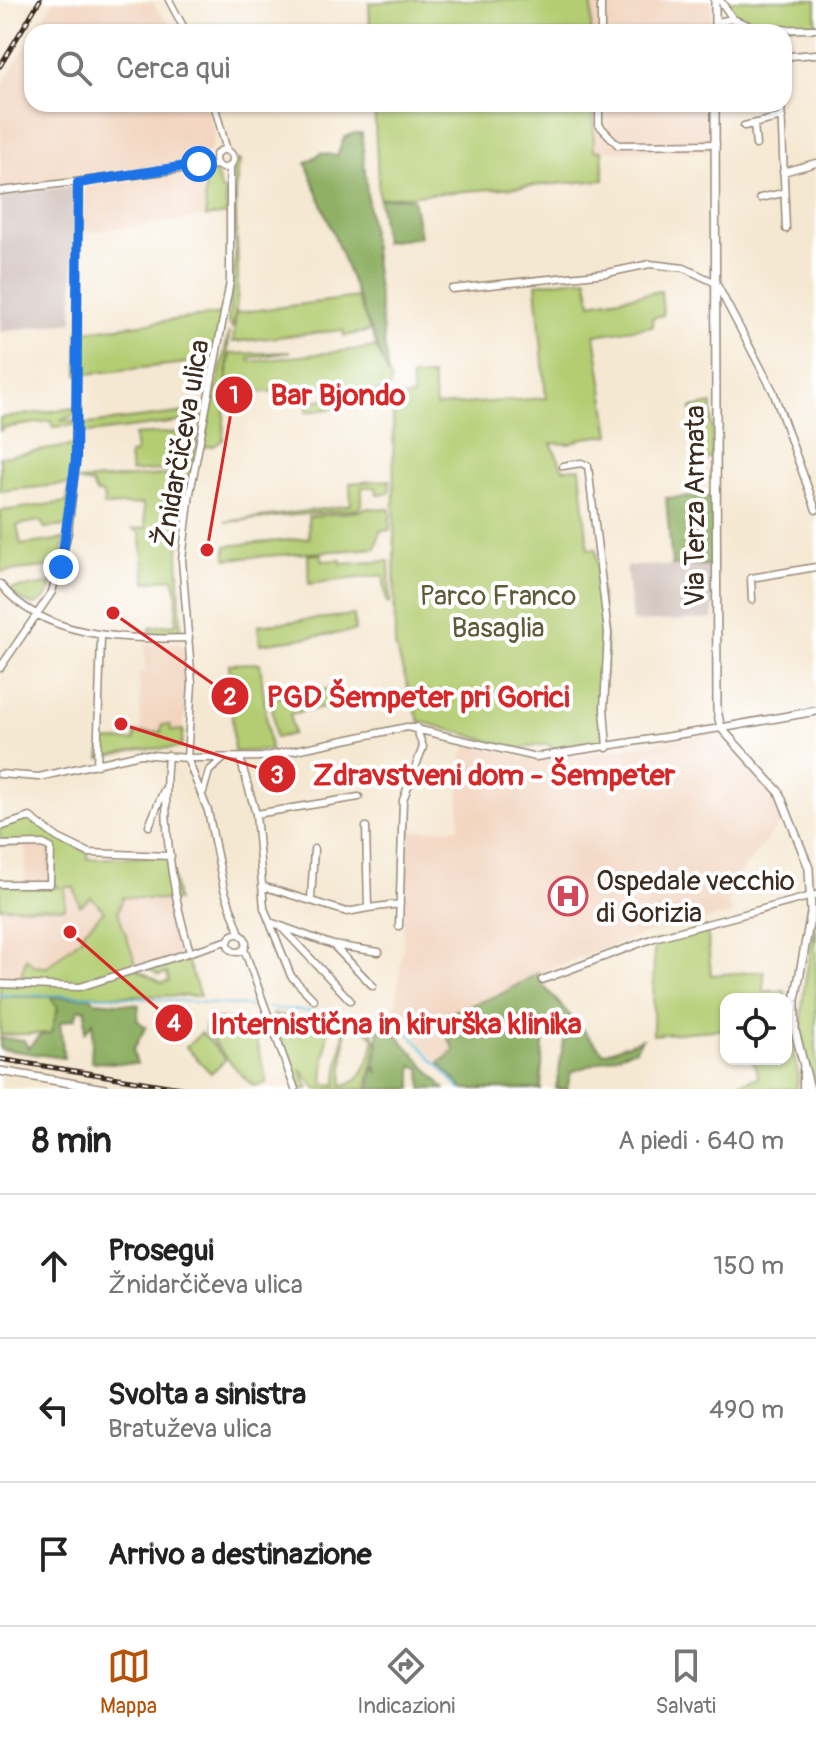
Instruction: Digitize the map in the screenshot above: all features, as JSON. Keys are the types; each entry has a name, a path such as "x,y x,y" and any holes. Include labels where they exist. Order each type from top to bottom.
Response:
{"main road":[{"path":"716,22 717,0"},
{"name":"Via Terza Armata","path":"715,112 717,710 721,728"},
{"path":"721,728 816,711"},
{"path":"721,728 769,780 786,804 809,868 814,896 795,1000 795,1031 810,1089"},
{"path":"0,1071 105,1089"}],"street":[{"path":"169,0 182,24"},
{"path":"601,0 601,24"},
{"path":"717,0 733,19 746,24"},
{"path":"716,22 733,19"},
{"path":"792,29 816,29"},
{"path":"792,56 816,54"},
{"name":"Žnidarčičeva ulica","path":"187,758 192,684 182,560 188,505 230,282 228,183 233,157 228,151 216,112"},
{"path":"599,112 599,125 618,145 716,144"},
{"path":"782,112 786,229"},
{"path":"744,126 782,117"},
{"path":"754,124 756,145"},
{"name":"Žnidarčičeva ulica","path":"222,132 218,160 228,183"},
{"path":"0,191 78,183 199,164 218,160 228,151"},
{"path":"218,160 230,166"},
{"path":"783,172 816,163"},
{"path":"0,668 38,613 61,567 76,459 78,183"},
{"path":"760,198 783,193"},
{"path":"452,289 607,273 650,264 684,268 716,283 773,391 816,510"},
{"path":"563,466 581,463 588,466 608,633 604,708 607,748"},
{"path":"804,480 816,480"},
{"path":"752,600 751,578 816,567"},
{"path":"0,584 12,599 38,613 101,637 189,638"},
{"path":"97,765 101,637"},
{"path":"3,773 39,777 140,754 187,758 262,757 418,727 536,757 721,728"},
{"path":"399,926 403,800 423,747 418,727"},
{"path":"168,755 164,790 171,856 190,952"},
{"path":"187,758 203,797"},
{"path":"226,758 209,771 202,786 203,797 232,916 233,939 247,965 295,1089"},
{"path":"240,758 256,814 264,908 291,976 314,1000"},
{"path":"149,826 164,790"},
{"path":"256,814 359,797"},
{"path":"0,827 30,817 58,838 89,853 171,856"},
{"path":"366,827 368,908"},
{"path":"0,845 43,844 51,849 50,884 0,884"},
{"path":"311,899 314,849"},
{"path":"262,886 347,912 400,904"},
{"path":"542,980 654,938 814,896"},
{"path":"270,922 333,945 379,952"},
{"path":"281,927 350,1000"},
{"path":"0,984 80,987 233,939 246,939 240,951"},
{"path":"333,945 373,986"},
{"path":"803,1069 803,1089"}],"shaded area":[{"path":"54,0 152,2 170,24 40,24"},
{"path":"592,0 712,0 712,24 591,24"},
{"path":"24,49 24,112 208,112 215,135 210,151 184,164 86,181 0,190 0,89"},
{"path":"593,112 712,112 712,151 594,151"},
{"path":"199,171 200,184 205,184 206,217 82,233 86,187"},
{"path":"74,186 73,322 0,332 0,196"},
{"path":"713,565 713,619 632,622 626,566"},
{"path":"145,643 180,644 185,649 188,692 183,730 171,731 170,726 162,725 162,732 141,732 139,673 145,672"},
{"name":"Ospedale vecchio di Gorizia","path":"720,732 773,794 786,816 740,873 728,904 732,914 649,932 538,973 501,994 437,1018 455,1051 439,1063 395,1014 403,942 408,831 459,828 459,770 467,743 534,759 578,756"},
{"path":"26,844 43,844 88,887 114,904 122,897 170,902 181,955 137,969 0,990 0,845 1,883 25,883"}],"green space":[{"path":"407,0 592,0 591,24 370,24 369,3"},
{"path":"724,0 816,0 816,24 759,24 741,18"},
{"path":"374,112 593,112 594,150 602,151 604,180 379,198"},
{"path":"362,133 388,375 306,163 321,153 337,156 344,138"},
{"path":"237,159 240,161 236,202 238,287 232,328 228,322 236,249 233,171"},
{"path":"199,171 212,171 217,176 221,190 225,190 227,214 206,217 205,184 200,184"},
{"path":"379,198 413,198 420,237 384,242"},
{"name":"Parco Franco Basaglia","path":"587,278 591,303 661,291 663,315 652,318 653,326 595,335 610,435 583,438 570,444 551,443 563,469 580,468 588,549 596,549 607,654 600,705 603,743 554,749 547,744 518,749 419,721 395,646 393,399 413,397 411,377 432,376 436,406 546,398 536,284"},
{"path":"357,297 370,331 344,336 343,330 233,342 236,313"},
{"path":"222,314 214,360 78,375 78,332"},
{"path":"229,332 223,440 214,446 203,447"},
{"path":"376,347 391,380 390,388 361,396 358,405 306,412 308,401 346,397 346,388 340,384 226,394 230,354 291,352 249,358 250,362"},
{"path":"712,404 712,458 701,459 691,408"},
{"path":"75,408 75,415 60,420 75,421 75,425 53,427 51,421 2,428 0,432 0,418"},
{"path":"204,410 202,419 80,434 80,425"},
{"path":"199,431 186,498 164,501 165,506 177,505 182,514 178,552 181,634 150,633 150,627 176,624 177,594 173,578 146,582 140,533 133,529 146,528 143,504 104,506 103,494 96,493 92,484 77,481 176,474 175,469 131,472 129,454 136,453 134,435"},
{"path":"76,445 67,526 45,528 40,521 17,525 21,545 65,539 51,588 40,602 33,605 19,599 9,589 50,584 56,566 0,572 0,511 67,502 69,484 0,491 0,457"},
{"path":"390,480 389,493 377,494 376,487 362,487 362,505 358,509 225,522 351,505 350,483"},
{"path":"713,496 713,565 672,565 666,498"},
{"path":"365,508 390,509 390,530 380,531 376,548 226,559 226,546 309,538 308,517"},
{"path":"322,554 322,561 341,560 341,564 389,561 390,604 387,603 383,575 309,584 308,555"},
{"path":"354,615 355,631 260,644 258,625"},
{"path":"260,663 270,750 234,752 229,664"},
{"path":"335,688 338,704 290,714 293,734 275,738 272,701 268,699"},
{"path":"162,725 170,725 171,731 183,730 181,748 141,749 100,758 103,740 134,741 135,733 161,732"},
{"path":"30,817 55,836 88,852 88,859 170,856 177,901 123,897 118,912 138,970 162,983 169,981 167,973 159,975 148,968 180,958 188,963 200,996 0,995 0,984 19,984 26,958 34,966 47,967 82,937 81,934 104,911 91,897 80,906 74,887 65,887 65,908 0,907 0,884 61,887 50,884 51,848 43,844 0,845 0,827"},
{"path":"816,923 816,1083 804,1044 802,1004"},
{"path":"707,929 711,975 764,971 764,991 785,993 720,993 720,1029 653,1035 654,942"},
{"path":"538,973 542,984 573,1019 544,1021 541,1089 463,1089 439,1063 455,1050 436,1018 501,994"},
{"path":"0,997 50,997 58,1008 51,1033 0,1035"},
{"path":"50,997 90,997 95,1001 139,1005 137,1020 146,1027 133,1050 137,1064 91,1062 93,1022 85,1032 86,1009 78,1010 75,1019 60,1022 64,1058 0,1049 0,1038 24,1040 28,1048 40,1035 51,1033 58,1008"},
{"path":"273,1014 363,1024 372,1029 377,1046 366,1089 316,1089 300,1068 309,1089 299,1089","holes":["328,1023 345,1026 336,1085 323,1083","346,1026 364,1027 374,1038 368,1061 360,1075 349,1084 342,1085"]},
{"path":"216,1019 245,1022 253,1027 267,1083 254,1086 249,1082 205,1032 205,1024"},
{"path":"580,1027 604,1053 642,1039 636,1049 571,1072 567,1089 556,1089 564,1041"},
{"path":"379,1029 398,1036 445,1089 422,1089 421,1068 412,1066 412,1089 369,1089 374,1066 378,1073 375,1062"},
{"path":"201,1033 226,1059 211,1073 186,1047"},
{"path":"792,1048 798,1072 797,1089 721,1089 759,1077 754,1065 792,1065"}],"waterway":[{"path":"0,995 110,996 262,1007"},
{"path":"269,1008 395,1018 460,1089"}],"railway":[{"path":"25,24 40,0"},
{"path":"0,66 24,26"},
{"path":"0,1059 187,1089"}],"place":[{"name":"Bar Bjondo","path":"207,550"},
{"name":"PGD Šempeter pri Gorici","path":"113,613"},
{"name":"Zdravstveni dom - Šempeter","path":"121,724"},
{"name":"Ospedale vecchio di Gorizia","path":"568,896"},
{"name":"Internistična in kirurška klinika","path":"70,932"}],"route":[{"path":"61,567 76,459 78,183 199,164"}]}
